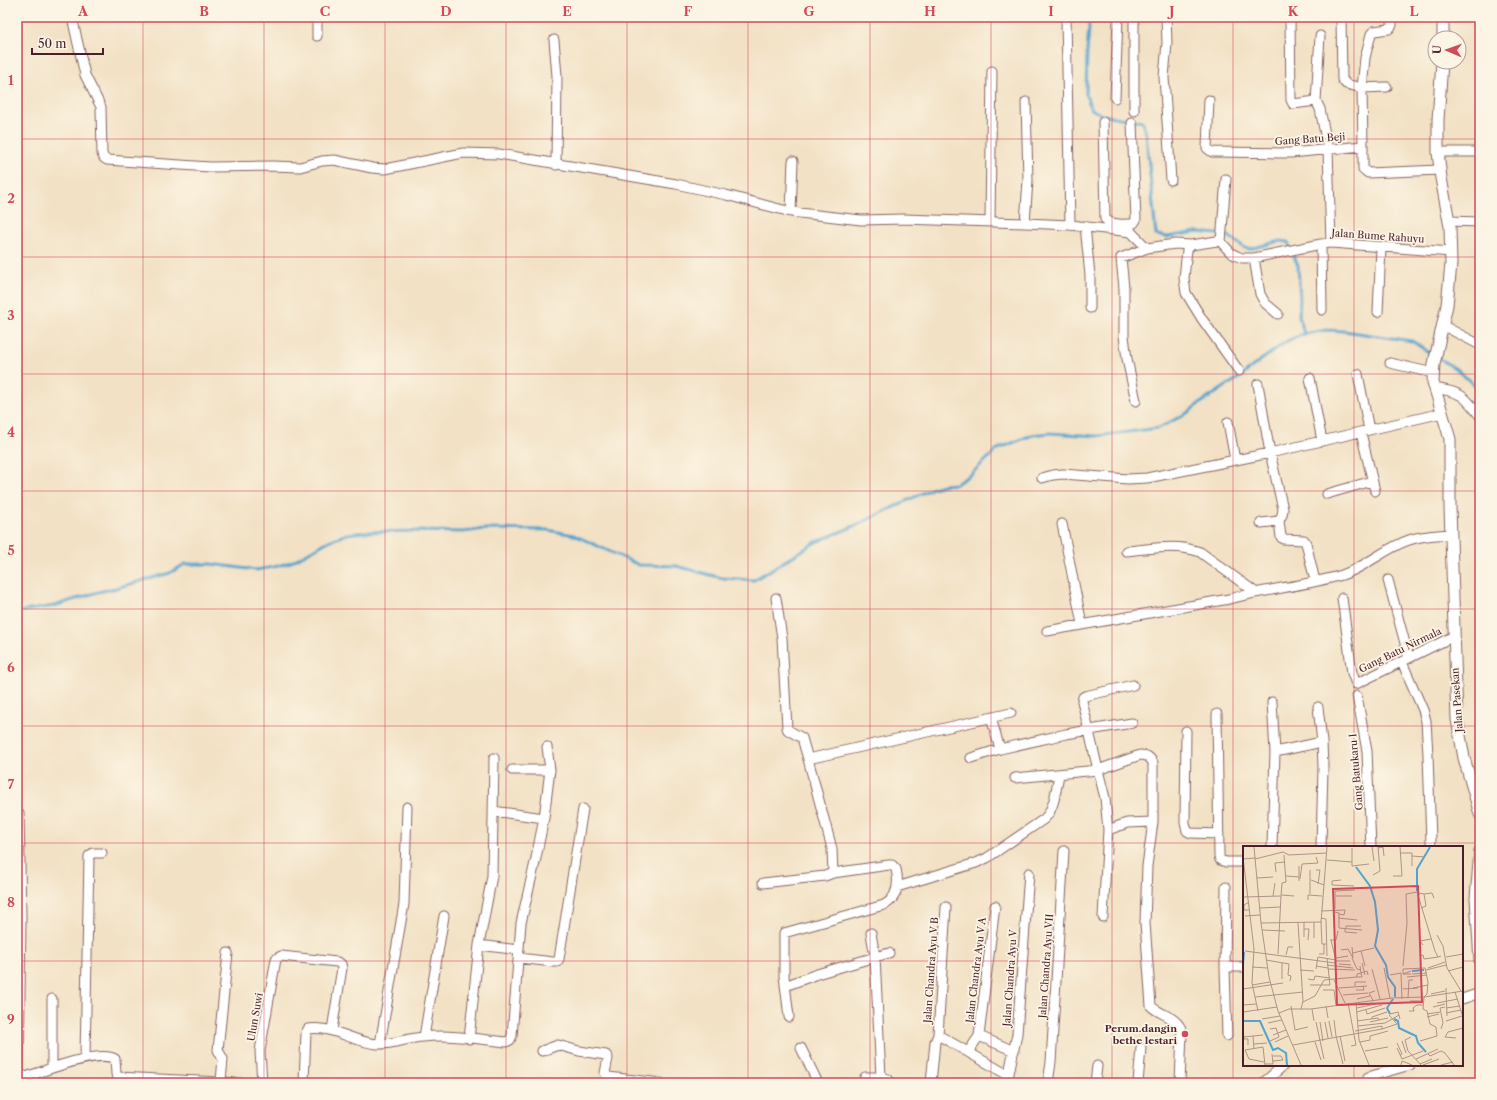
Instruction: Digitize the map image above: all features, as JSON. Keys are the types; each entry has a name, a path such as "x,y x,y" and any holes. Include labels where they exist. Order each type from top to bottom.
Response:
{"street":[{"path":"72,17 85,75 101,107 102,154 107,160 210,167 300,167 322,161 334,160 372,168 385,169 463,153 499,154 556,165 676,184 791,212 862,220 1025,223 1130,228"},
{"path":"317,17 317,36"},
{"path":"1066,17 1070,225"},
{"path":"1115,98 1118,17"},
{"path":"1134,17 1134,112"},
{"path":"1166,17 1167,43 1164,77 1170,180"},
{"path":"1290,17 1291,100 1293,104 1316,101"},
{"path":"1341,17 1342,79 1346,84 1362,88 1387,87"},
{"path":"1392,17 1392,25 1389,30 1374,31 1370,34 1365,58 1362,88 1363,169 1368,173 1440,170"},
{"path":"1443,17 1443,30"},
{"path":"1320,36 1316,101 1320,109 1328,150 1331,243"},
{"path":"554,40 557,76 556,165"},
{"name":"Jalan Pasekan","path":"1441,70 1438,120 1438,152 1449,221 1451,252 1449,293 1433,372 1434,388 1450,439 1454,636 1457,712 1460,742 1480,814"},
{"path":"990,222 992,71"},
{"name":"Gang Batu Beji","path":"1209,100 1207,148 1212,152 1291,153 1363,146"},
{"path":"1025,223 1028,180 1026,102"},
{"path":"1103,122 1105,219 1109,223 1130,228 1147,248"},
{"path":"1130,228 1136,220 1132,123"},
{"path":"1438,152 1480,152"},
{"path":"791,212 793,161"},
{"path":"1136,401 1127,360 1124,336 1124,288 1121,258 1147,248 1175,244 1191,245 1210,241 1221,242 1226,179"},
{"path":"1449,221 1480,222"},
{"path":"1085,226 1090,275 1090,308"},
{"name":"Jalan Bume Rahuyu","path":"1221,242 1231,253 1242,258 1254,258 1331,243 1381,248 1451,252"},
{"path":"1321,244 1322,310"},
{"path":"1191,245 1187,250 1184,278 1186,293 1202,319 1239,371"},
{"path":"1378,312 1381,248"},
{"path":"1254,258 1260,294 1265,303 1278,314"},
{"path":"1442,325 1480,345"},
{"path":"1390,363 1433,372"},
{"path":"1358,374 1372,481 1375,491"},
{"path":"1310,378 1322,441"},
{"path":"1258,384 1270,453 1283,509 1279,521 1281,537 1283,539 1304,540 1315,582"},
{"path":"1434,388 1460,394 1480,416"},
{"path":"1042,478 1063,474 1137,480 1270,453 1442,413"},
{"path":"1228,422 1235,460"},
{"path":"1327,494 1372,481"},
{"path":"1261,523 1279,521"},
{"path":"1062,524 1082,624"},
{"path":"1047,632 1082,624 1229,599 1255,592 1315,582 1343,574 1361,566 1410,539 1451,534"},
{"path":"1126,550 1174,547 1191,549 1200,552 1255,592"},
{"path":"1388,580 1405,660 1426,720 1430,841"},
{"path":"776,598 782,638 787,728 802,738 830,841 833,874"},
{"name":"Gang Batu Nirmala","path":"1342,598 1352,673 1356,684 1454,636"},
{"path":"1102,917 1108,830 1105,798 1082,701 1084,696 1133,685"},
{"name":"Gang Batukaru I","path":"1358,696 1367,751 1371,846"},
{"path":"1272,702 1275,752 1272,846"},
{"path":"1318,707 1323,767 1321,846"},
{"path":"808,759 1011,713"},
{"path":"1217,714 1219,856 1220,860 1226,862 1243,862"},
{"path":"991,718 1000,749"},
{"path":"970,758 1000,749 1066,734 1132,723"},
{"path":"1186,731 1185,823 1187,831 1191,833 1219,834"},
{"path":"1275,752 1322,742"},
{"path":"304,1083 306,1033 308,1030 312,1029 332,1030 360,1042 380,1044 424,1037 469,1038 506,1042 510,1040 512,1036 521,923 544,818 550,770 547,747"},
{"path":"1015,778 1059,775 1098,770 1140,755 1148,756 1153,762 1154,822 1147,866 1145,923 1151,1006 1174,1019 1181,1028 1180,1083"},
{"path":"469,1038 479,945 492,876 494,758"},
{"path":"512,770 550,770"},
{"path":"897,887 976,863 987,858 1044,819 1051,809 1059,775"},
{"path":"380,1044 404,904 407,807"},
{"path":"479,945 557,962 559,959 583,809"},
{"path":"493,811 544,818"},
{"path":"19,813 21,917 19,1071 22,1075 26,1077 85,1058 109,1057 114,1058 116,1061 116,1074 118,1077 240,1083"},
{"path":"1108,830 1127,823 1154,822"},
{"name":"Jalan Chandra Ayu VII","path":"1048,1083 1051,1062 1064,851"},
{"path":"1480,851 1476,898 1480,961"},
{"path":"85,1058 89,856 93,853 102,854"},
{"path":"763,884 892,865 896,869 897,887 893,897 884,905 784,934 785,986 788,1017"},
{"name":"Jalan Chandra Ayu V","path":"1008,1079 1017,1034 1029,873"},
{"path":"1226,887 1225,967 1227,1036"},
{"name":"Jalan Chandra Ayu V A","path":"979,1036 995,906"},
{"name":"Jalan Chandra Ayu V B","path":"931,1083 935,1042 938,1035 946,907"},
{"path":"424,1037 444,916"},
{"path":"871,933 875,957 881,1077"},
{"path":"221,1081 223,1060 218,1052 228,953"},
{"path":"785,986 818,974 889,953"},
{"name":"Ulun Suwi","path":"262,1083 260,1051 276,959 278,957 281,956 337,962 341,964 342,968 332,1030"},
{"path":"1225,967 1243,967"},
{"path":"1463,999 1480,993"},
{"path":"52,999 52,1068"},
{"path":"938,1035 968,1052 1008,1079"},
{"path":"968,1052 979,1036 1014,1051"},
{"path":"542,1051 558,1045 579,1051 606,1055 608,1058 605,1073 608,1077 661,1083"},
{"path":"801,1048 818,1083"},
{"path":"1138,1083 1141,1048"},
{"path":"1095,1083 1097,1066"},
{"path":"1263,1083 1279,1066"},
{"path":"1368,1076 1406,1066"},
{"path":"866,1077 881,1077 888,1079 891,1083"}],"waterway":[{"path":"1088,17 1089,28 1086,95 1091,109 1103,115 1143,122 1146,134 1156,235 1167,237 1197,232 1227,235 1245,248 1249,249 1280,241 1288,242 1298,266 1300,299 1299,316 1304,334"},
{"path":"17,612 54,606 98,592 170,573 185,564 211,564 256,570 274,567 291,562 329,541 347,534 365,532 463,532 485,529 548,530 574,535 639,565 676,566 722,578 754,580 816,542 859,524 933,488 943,485 956,484 971,474 998,449 1032,435 1050,433 1097,436 1159,428 1189,412 1243,375 1287,341 1304,334 1326,330 1344,331 1412,341 1433,355"},
{"path":"1438,358 1458,370 1480,391"}],"place":[{"name":"Perum.dangin bethe lestari","path":"1185,1034"}]}
